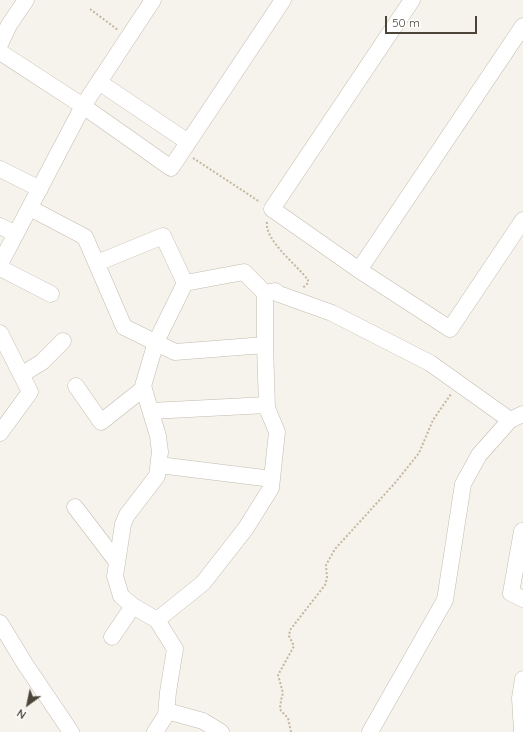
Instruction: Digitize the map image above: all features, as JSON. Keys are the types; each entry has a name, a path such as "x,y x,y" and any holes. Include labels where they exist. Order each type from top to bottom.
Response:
{"street":[{"path":"26,0 9,25 1,54 83,106 171,168 283,0"},
{"path":"51,294 0,268 1,262 83,106 153,0"},
{"path":"412,0 272,210 359,270 450,329 523,220"},
{"path":"359,270 523,26"},
{"path":"99,82 185,147"},
{"path":"0,169 40,189"},
{"path":"30,208 85,237 124,327 175,352 264,344"},
{"path":"0,226 16,234"},
{"path":"97,263 163,236 185,283"},
{"path":"157,620 203,583 255,515 271,488 277,432 267,405 264,344 265,293 244,272 185,283"},
{"path":"155,732 166,715 175,649 157,620 121,596 115,576 123,524 127,515 157,476 160,452 152,411 144,388 145,376 156,342 185,283"},
{"path":"265,293 275,291 279,294 332,313 430,363 459,383 516,417 479,455 463,484 445,600 370,732"},
{"path":"0,333 30,392 0,433"},
{"path":"21,375 42,362 63,341"},
{"path":"76,386 101,422 144,388"},
{"path":"152,411 267,405"},
{"path":"158,465 272,479"},
{"path":"75,507 117,562"},
{"path":"522,531 512,593 523,599"},
{"path":"112,637 134,606"},
{"path":"0,623 25,664 71,732"},
{"path":"522,732 520,698 523,679"},
{"path":"167,710 203,721 221,732"}],"path":[{"path":"90,9 128,38"},
{"path":"185,147 272,210 266,226 268,232 276,244 308,280 308,283 301,288"},
{"path":"291,732 288,718 280,708 283,692 278,675 294,646 289,636 290,630 325,585 327,578 326,565 335,549 395,483 419,453 433,420 459,383"}]}
